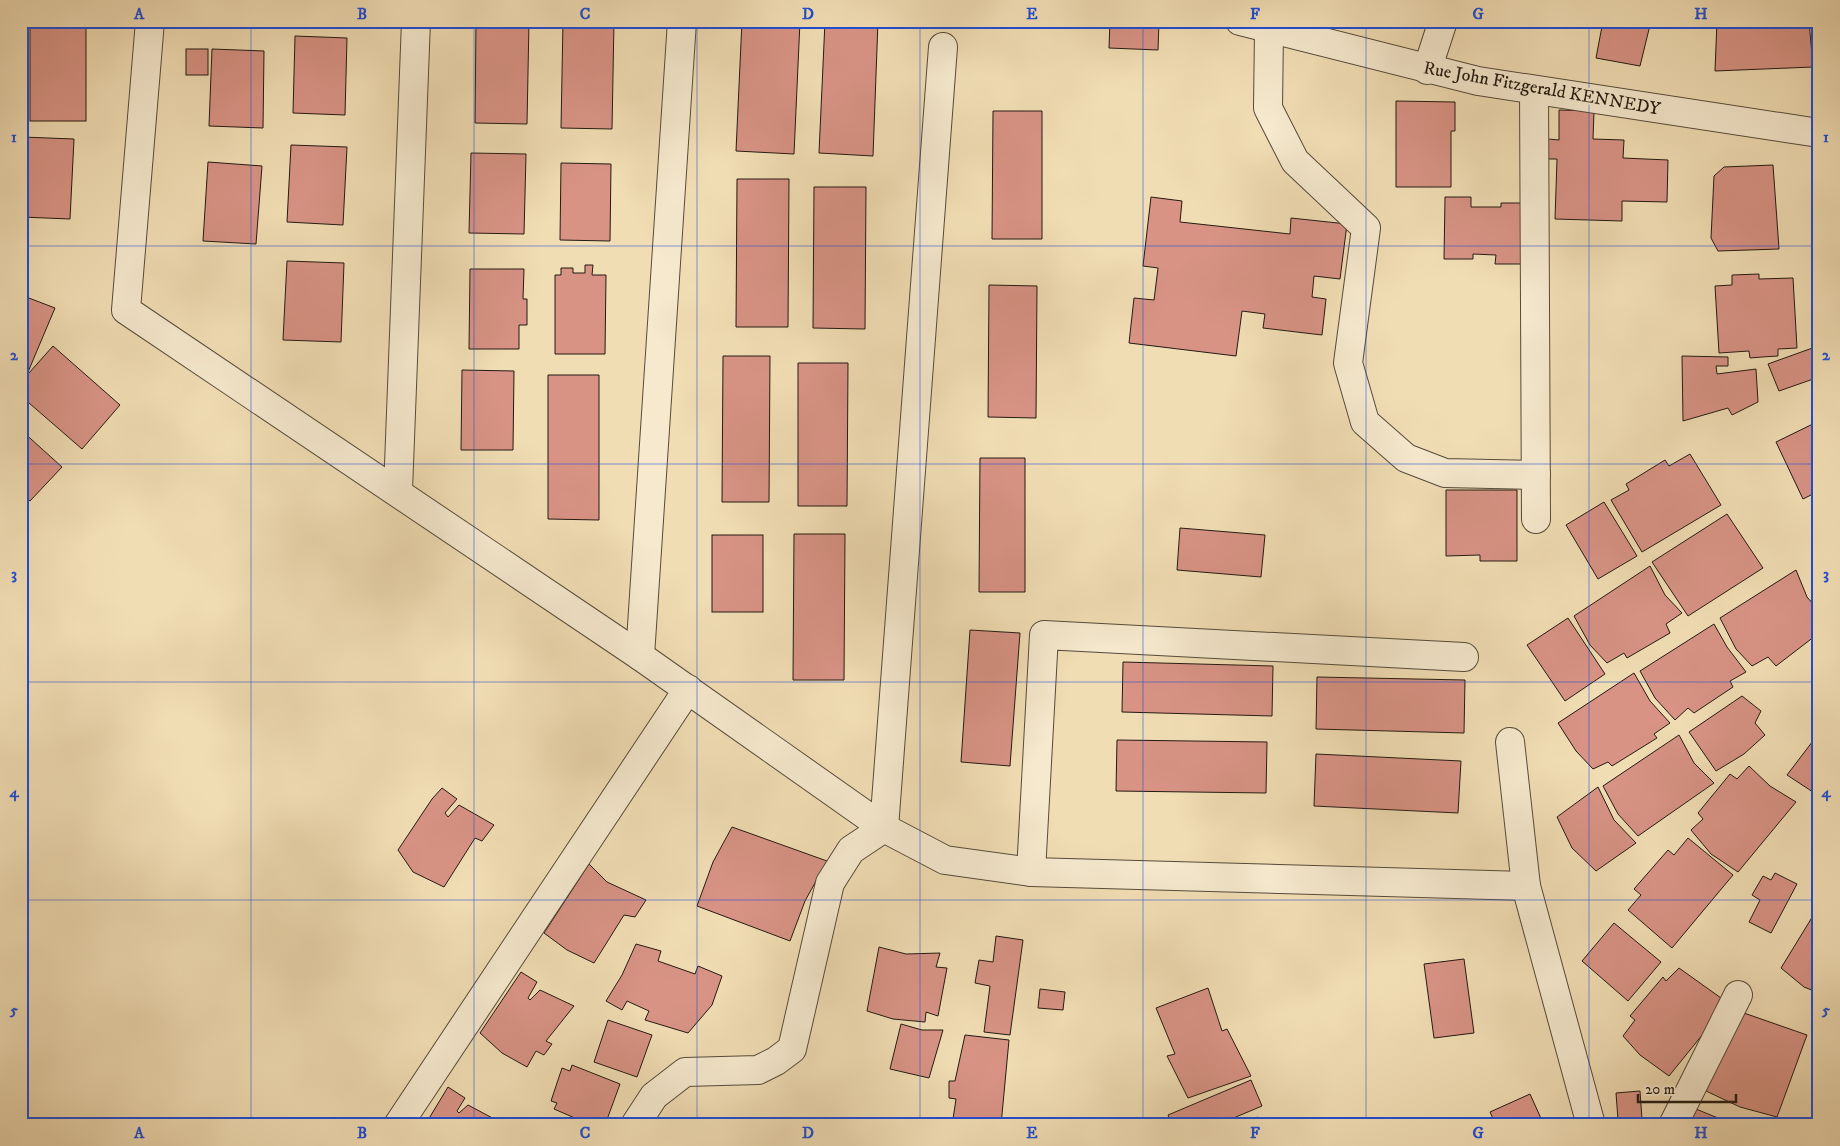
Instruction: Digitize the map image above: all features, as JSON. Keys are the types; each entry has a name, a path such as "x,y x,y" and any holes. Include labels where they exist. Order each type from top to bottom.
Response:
{"street":[{"path":"150,21 126,310 398,491 640,656 884,828 945,860 1031,872 1526,886"},
{"path":"398,491 416,21"},
{"path":"640,656 682,21"},
{"name":"Rue John Fitzgerald KENNEDY","path":"1240,21 1427,70 1534,90 1819,133"},
{"path":"1427,70 1443,21"},
{"path":"1270,30 1268,108 1295,162 1366,228 1348,363 1365,422 1406,458 1444,473 1536,475"},
{"path":"884,828 943,47"},
{"path":"1534,90 1536,519"},
{"path":"1031,872 1044,635 1464,657"},
{"path":"398,1125 688,689"},
{"path":"1510,742 1526,886 1591,1125"},
{"path":"635,1125 654,1096 685,1072 758,1070 792,1049 830,883 851,850 884,828"},
{"path":"1673,1125 1738,995"}],"building":[{"path":"185,21 224,21 224,26 185,25"},
{"path":"476,21 529,21 527,124 475,123"},
{"path":"563,21 614,21 612,129 561,128"},
{"path":"742,21 800,21 794,154 736,151"},
{"path":"825,21 878,21 873,156 819,153"},
{"path":"1110,21 1159,21 1158,50 1109,48"},
{"path":"1603,21 1651,21 1640,66 1596,58"},
{"path":"1661,21 1708,21 1707,28"},
{"path":"1717,21 1809,21 1813,67 1715,71"},
{"path":"30,28 86,28 86,121 30,121"},
{"path":"295,36 347,38 345,115 293,113"},
{"path":"186,49 208,49 208,75 186,75"},
{"path":"212,49 264,51 263,128 209,126"},
{"path":"1396,101 1455,102 1455,131 1451,131 1451,187 1396,187"},
{"path":"1559,110 1594,111 1593,139 1624,140 1623,158 1668,160 1667,202 1622,201 1622,221 1555,219 1557,159 1548,159 1548,139 1559,140"},
{"path":"993,111 1042,111 1042,239 992,239"},
{"path":"22,137 74,139 70,219 21,217"},
{"path":"291,145 347,147 343,225 287,222"},
{"path":"471,153 526,154 524,234 469,233"},
{"path":"208,162 262,166 256,244 203,241"},
{"path":"561,163 611,164 610,241 560,240"},
{"path":"1773,165 1779,249 1718,251 1711,238 1714,176 1724,167"},
{"path":"737,179 789,179 788,327 736,327"},
{"path":"814,187 866,187 865,329 813,328"},
{"path":"1151,197 1182,201 1180,222 1290,234 1291,218 1347,224 1340,279 1314,276 1312,297 1326,299 1322,335 1263,328 1265,314 1242,311 1236,356 1129,343 1134,298 1154,300 1158,268 1143,266"},
{"path":"1445,197 1471,197 1471,207 1501,207 1501,203 1527,203 1526,264 1495,264 1496,255 1473,254 1473,259 1444,259"},
{"path":"287,261 344,263 341,342 283,340"},
{"path":"585,265 593,265 592,275 606,275 605,354 555,354 555,275 561,275 561,268 573,268 573,273 585,273"},
{"path":"470,269 524,269 523,299 527,299 527,325 519,325 519,349 469,349"},
{"path":"1759,274 1759,279 1793,278 1797,348 1778,349 1778,356 1750,358 1749,351 1719,353 1715,286 1732,285 1732,275"},
{"path":"989,285 1037,286 1036,418 988,417"},
{"path":"21,295 55,308 28,372 21,369"},
{"path":"53,346 120,405 82,449 21,396 21,382"},
{"path":"1818,346 1819,377 1779,391 1768,364"},
{"path":"723,356 770,356 769,502 722,502"},
{"path":"1682,356 1728,357 1728,366 1716,366 1717,374 1756,369 1758,402 1732,415 1728,408 1683,421"},
{"path":"798,363 848,363 847,506 798,506"},
{"path":"462,370 514,371 513,450 461,450"},
{"path":"548,375 599,375 599,520 548,519"},
{"path":"1819,421 1819,491 1803,499 1776,442"},
{"path":"21,430 62,467 30,501 21,493"},
{"path":"1690,454 1721,505 1642,552 1611,500 1629,490 1626,484 1665,460 1669,466"},
{"path":"980,458 1025,458 1025,592 979,592"},
{"path":"1446,490 1517,490 1517,561 1480,561 1480,555 1446,556"},
{"path":"1604,502 1637,556 1598,579 1566,525"},
{"path":"21,505 28,509 21,520"},
{"path":"1727,514 1763,568 1688,616 1652,562"},
{"path":"1180,528 1265,535 1261,577 1177,570"},
{"path":"794,534 845,534 844,680 793,680"},
{"path":"712,535 763,535 763,612 712,612"},
{"path":"1650,566 1665,595 1682,613 1666,624 1670,633 1627,658 1624,653 1607,663 1590,645 1574,616"},
{"path":"1796,570 1807,597 1819,611 1819,633 1776,666 1768,657 1752,666 1736,649 1720,618"},
{"path":"1568,618 1605,674 1565,701 1527,645"},
{"path":"1714,624 1727,647 1746,672 1730,681 1733,687 1694,713 1688,708 1675,720 1655,698 1640,671"},
{"path":"970,630 1020,633 1010,766 961,762"},
{"path":"1123,662 1273,666 1272,716 1122,712"},
{"path":"1634,673 1650,701 1670,723 1654,734 1657,738 1612,766 1608,762 1593,769 1576,751 1558,723"},
{"path":"1317,677 1465,680 1464,733 1316,729"},
{"path":"1742,696 1761,711 1755,723 1765,735 1744,754 1716,771 1689,732"},
{"path":"1819,733 1819,796 1787,775"},
{"path":"1679,735 1694,763 1714,783 1638,836 1618,814 1603,786"},
{"path":"1117,740 1267,742 1266,793 1116,791"},
{"path":"1316,754 1461,761 1458,813 1314,806"},
{"path":"1749,766 1770,786 1796,802 1738,872 1711,854 1691,830 1703,819 1698,813 1730,774 1737,779"},
{"path":"1598,787 1614,820 1636,843 1596,871 1572,848 1557,817"},
{"path":"442,788 457,799 445,813 448,817 459,805 494,825 482,841 475,838 444,887 413,872 398,850 432,799"},
{"path":"732,827 827,861 805,901 790,941 697,906 713,862"},
{"path":"1688,838 1733,875 1672,948 1628,910 1641,895 1634,889 1668,850 1674,855"},
{"path":"589,864 607,882 646,900 635,917 624,915 594,963 567,950 544,933"},
{"path":"1775,873 1797,884 1771,933 1749,922 1760,900 1752,895 1763,876 1771,880"},
{"path":"1819,906 1819,993 1804,987 1781,968"},
{"path":"1614,923 1661,962 1628,1001 1582,961"},
{"path":"996,936 1023,940 1010,1035 984,1032 990,986 975,983 979,960 993,962"},
{"path":"636,944 661,951 658,961 695,974 698,966 722,976 712,1005 688,1033 645,1020 649,1011 627,1001 622,1010 606,1001 622,975"},
{"path":"879,947 906,954 940,953 936,967 947,968 938,1016 926,1012 925,1022 893,1019 867,1011"},
{"path":"1464,959 1474,1033 1434,1038 1424,964"},
{"path":"1679,968 1728,1003 1669,1076 1640,1055 1623,1036 1635,1020 1630,1016 1663,977 1666,981"},
{"path":"521,972 537,982 528,998 530,1000 540,990 574,1006 546,1041 552,1044 544,1055 536,1051 527,1067 502,1053 480,1033"},
{"path":"1208,988 1222,1031 1227,1029 1251,1076 1188,1098 1167,1056 1175,1054 1156,1008"},
{"path":"1040,989 1065,992 1063,1010 1038,1008"},
{"path":"1741,1012 1807,1035 1777,1117 1740,1107 1706,1091"},
{"path":"608,1020 652,1035 637,1077 594,1062"},
{"path":"901,1024 922,1030 943,1030 929,1078 890,1069"},
{"path":"965,1035 1009,1040 1001,1125 939,1125 940,1118 953,1119 956,1099 949,1098 949,1081 955,1081"},
{"path":"572,1065 620,1084 605,1125 591,1125 554,1109 557,1103 551,1101 562,1068 570,1071"},
{"path":"1251,1080 1262,1106 1217,1125 1172,1125 1168,1115"},
{"path":"448,1087 465,1098 457,1111 459,1113 468,1105 500,1122 497,1125 425,1125"},
{"path":"1640,1091 1642,1119 1618,1120 1616,1093"},
{"path":"1530,1094 1544,1125 1496,1125 1490,1112"},
{"path":"1696,1109 1735,1125 1689,1125"},
{"path":"1258,1117 1262,1125 1241,1125"}]}
